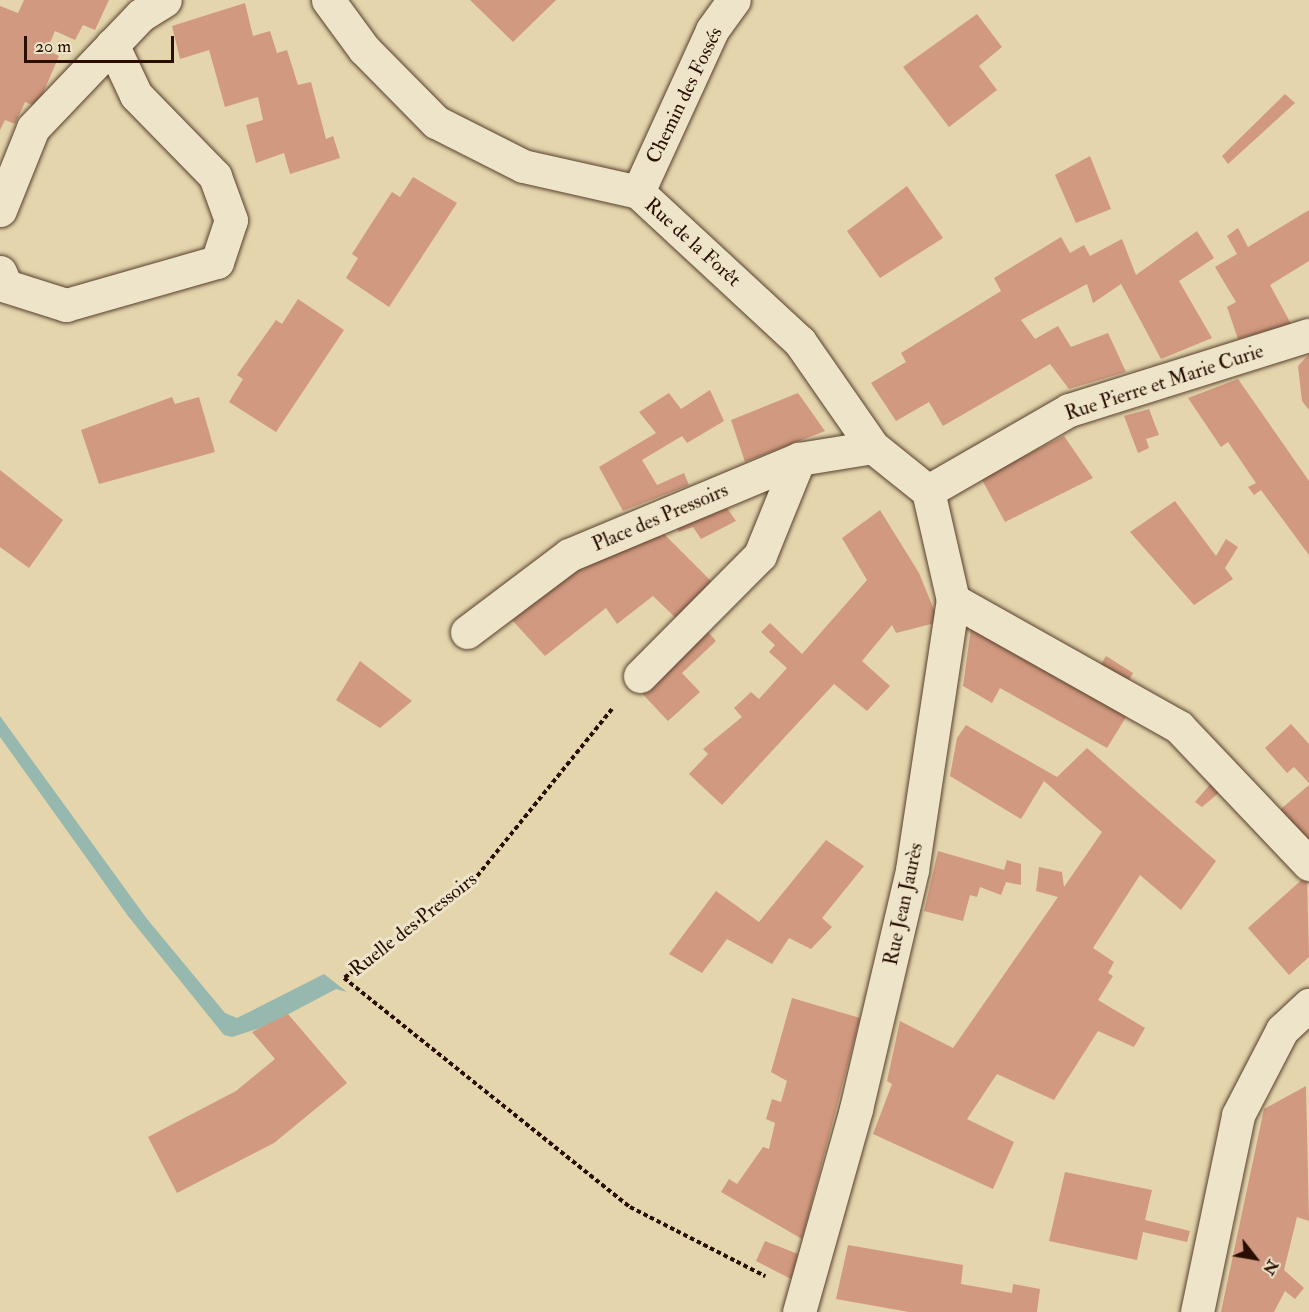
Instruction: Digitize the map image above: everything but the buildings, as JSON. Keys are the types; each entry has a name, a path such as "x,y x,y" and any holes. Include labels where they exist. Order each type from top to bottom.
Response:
{"street":[{"path":"0,210 33,128 112,44 165,0"},
{"name":"Rue de la Forêt","path":"328,0 364,49 436,122 523,166 638,192 800,342 873,447 928,491"},
{"name":"Chemin des Fossés","path":"638,192 712,30 734,0"},
{"path":"0,272 6,286 66,305 217,262 231,220 215,176 136,95 112,44"},
{"name":"Rue Pierre et Marie Curie","path":"928,491 1069,410 1309,335"},
{"name":"Place des Pressoirs","path":"467,632 569,555 799,459 873,447"},
{"path":"640,676 760,555 799,459"},
{"name":"Rue Jean Jaurès","path":"801,1304 856,1109 912,870 953,600 928,491"},
{"path":"953,600 1179,727 1309,864"},
{"path":"1197,1312 1238,1115 1281,1030 1309,1005"}],"path":[{"name":"Ruelle des Pressoirs","path":"640,676 474,880 344,978 630,1207 801,1304"}],"water":[{"path":"0,716 147,919 225,1013 237,1018 324,974 347,992 336,989 266,1026 232,1037 224,1035 128,916 0,737"}]}
